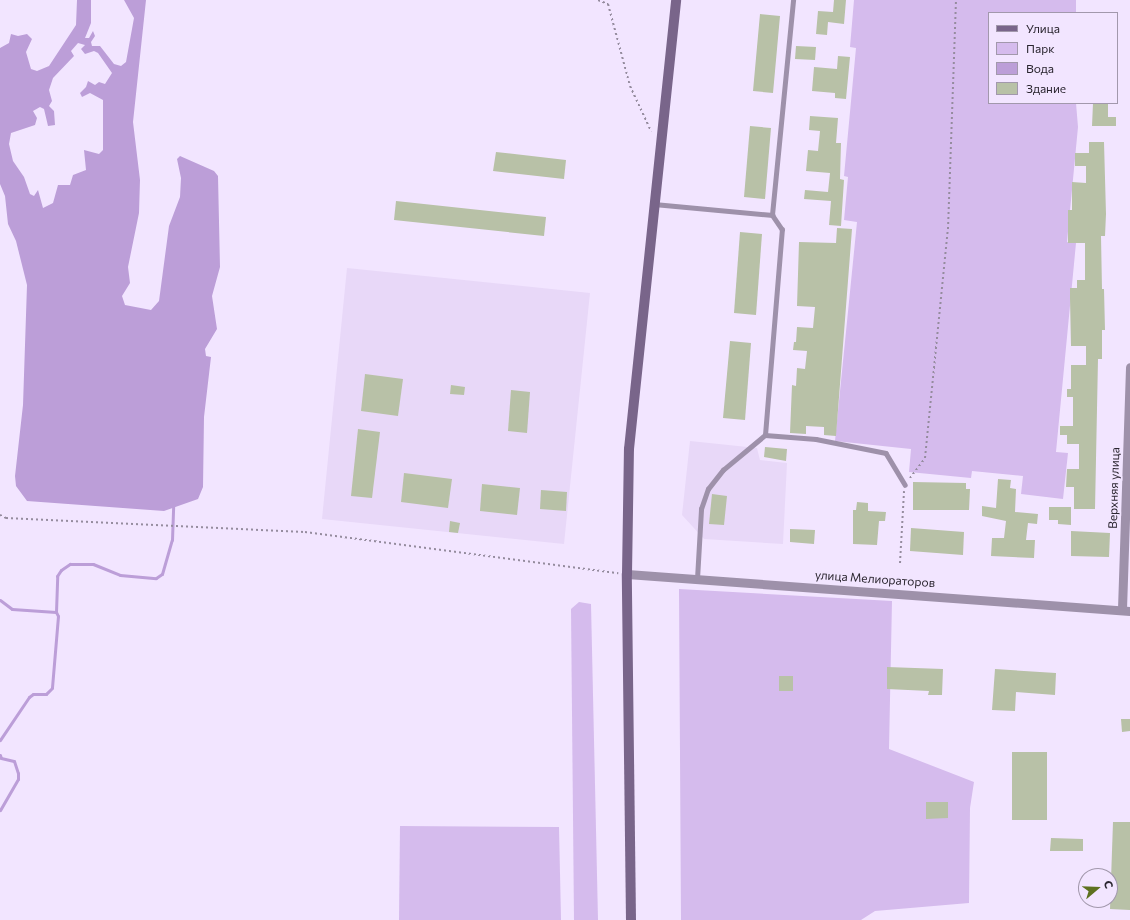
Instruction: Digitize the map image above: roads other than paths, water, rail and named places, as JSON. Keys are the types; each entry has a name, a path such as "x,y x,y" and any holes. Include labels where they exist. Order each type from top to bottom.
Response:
{"main road":[{"path":"631,920 627,574 629,449 676,0"}],"street":[{"name":"Верхняя улица","path":"1126,610 1130,367"},
{"name":"улица Мелиораторов","path":"627,574 1126,610"}],"lane":[{"path":"765,435 782,230 772,215 793,0"},
{"path":"654,204 772,215"},
{"path":"697,578 701,509 708,489 723,470 765,435 816,439 886,454 905,485"}],"water":[{"path":"77,0 91,0 91,23 85,38 89,38 93,31 95,36 91,42 92,46 100,46 114,64 121,66 126,62 134,18 124,0 146,0 133,122 140,180 139,213 128,267 130,283 122,296 125,305 151,310 159,301 169,226 180,197 181,178 177,159 180,156 214,171 218,176 220,267 212,296 217,329 205,349 206,356 211,357 204,417 203,487 198,499 164,511 27,501 16,486 15,476 23,405 27,285 16,241 8,224 5,196 0,184 0,48 9,43 11,34 18,36 27,34 32,39 26,52 31,69 37,71 49,66 76,25","holes":["78,43 85,45 81,49 85,54 94,51 98,53 112,73 105,84 99,82 95,85 88,81 86,87 80,93 82,97 90,93 103,100 103,150 99,154 84,150 86,170 73,175 70,185 58,185 53,203 43,208 38,190 34,196 30,194 24,177 13,161 9,144 11,133 35,125 37,118 33,111 40,107 44,109 48,126 55,125 54,111 49,106 52,101 49,90 53,78 74,56 71,51"]}],"waterway":[{"path":"56,612 57,576 61,570 70,564 93,564 120,575 156,578 162,574 172,540 173,504"},
{"path":"0,600 12,609 56,612 58,616 52,688 46,694 33,694 29,697 0,740"},
{"path":"0,755 1,758 14,761 18,773 18,779 0,810"}]}
